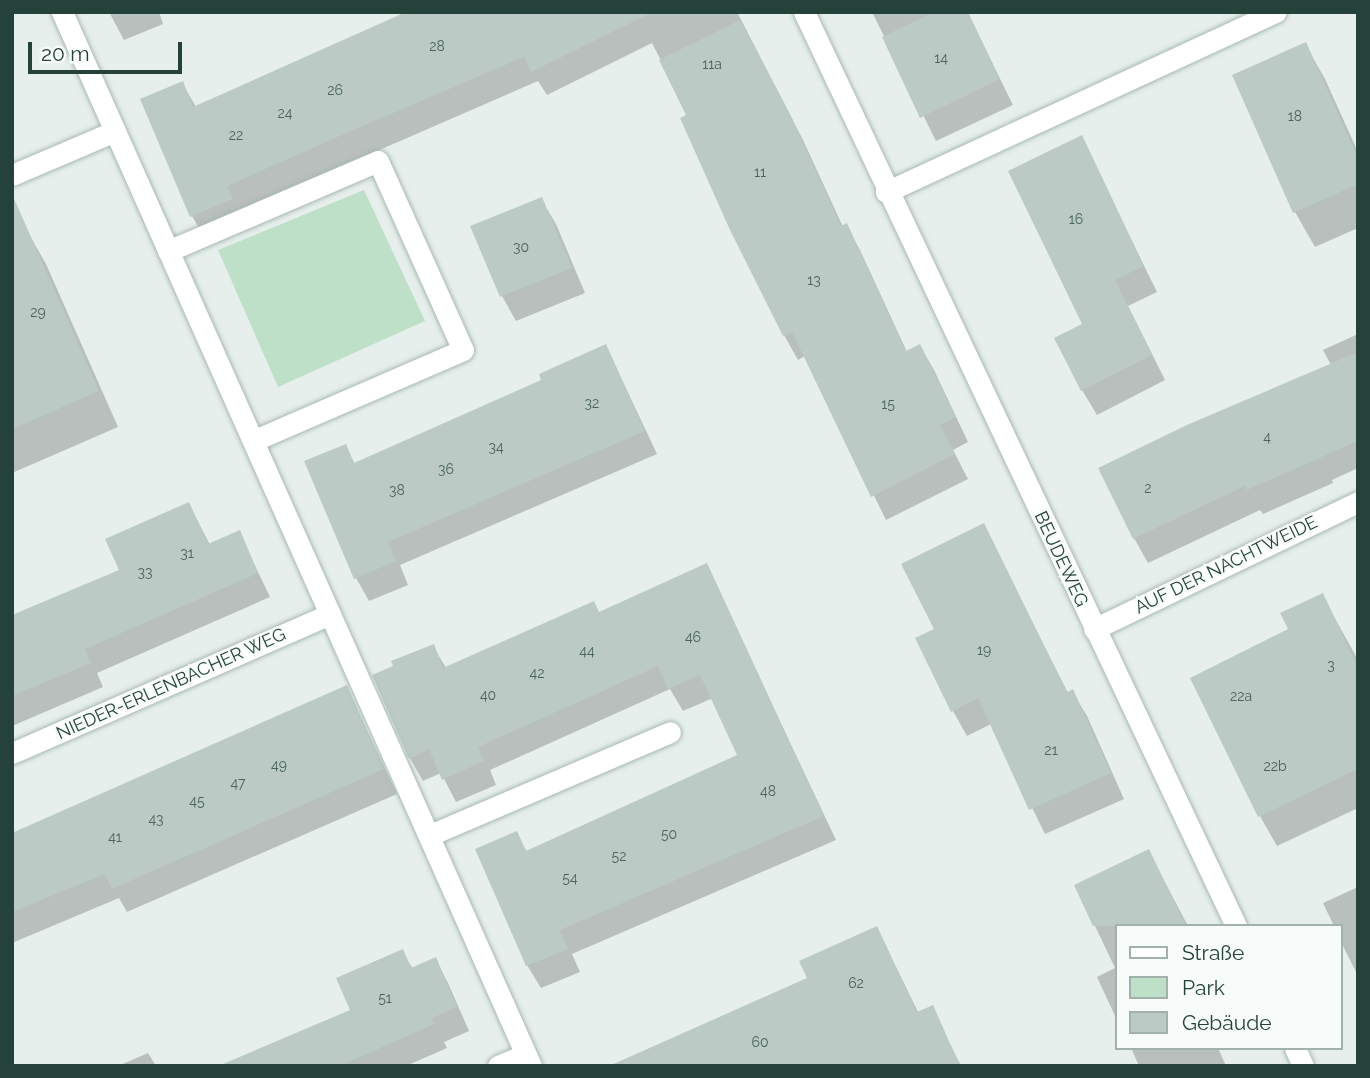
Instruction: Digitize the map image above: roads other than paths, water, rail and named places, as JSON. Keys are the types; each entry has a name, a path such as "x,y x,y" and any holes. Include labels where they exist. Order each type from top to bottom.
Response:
{"street":[{"path":"62,12 528,1060 498,1066"},
{"name":"BEUDEWEG","path":"804,12 886,192 1235,924"},
{"path":"886,192 1275,12"},
{"path":"12,175 115,131"},
{"path":"168,251 378,161 463,350 253,441"},
{"name":"AUF DER NACHTWEIDE","path":"1094,629 1358,502"},
{"name":"NIEDER-ERLENBACHER WEG","path":"12,753 330,614"},
{"path":"430,835 670,732"},
{"path":"1296,1050 1303,1066"}]}
